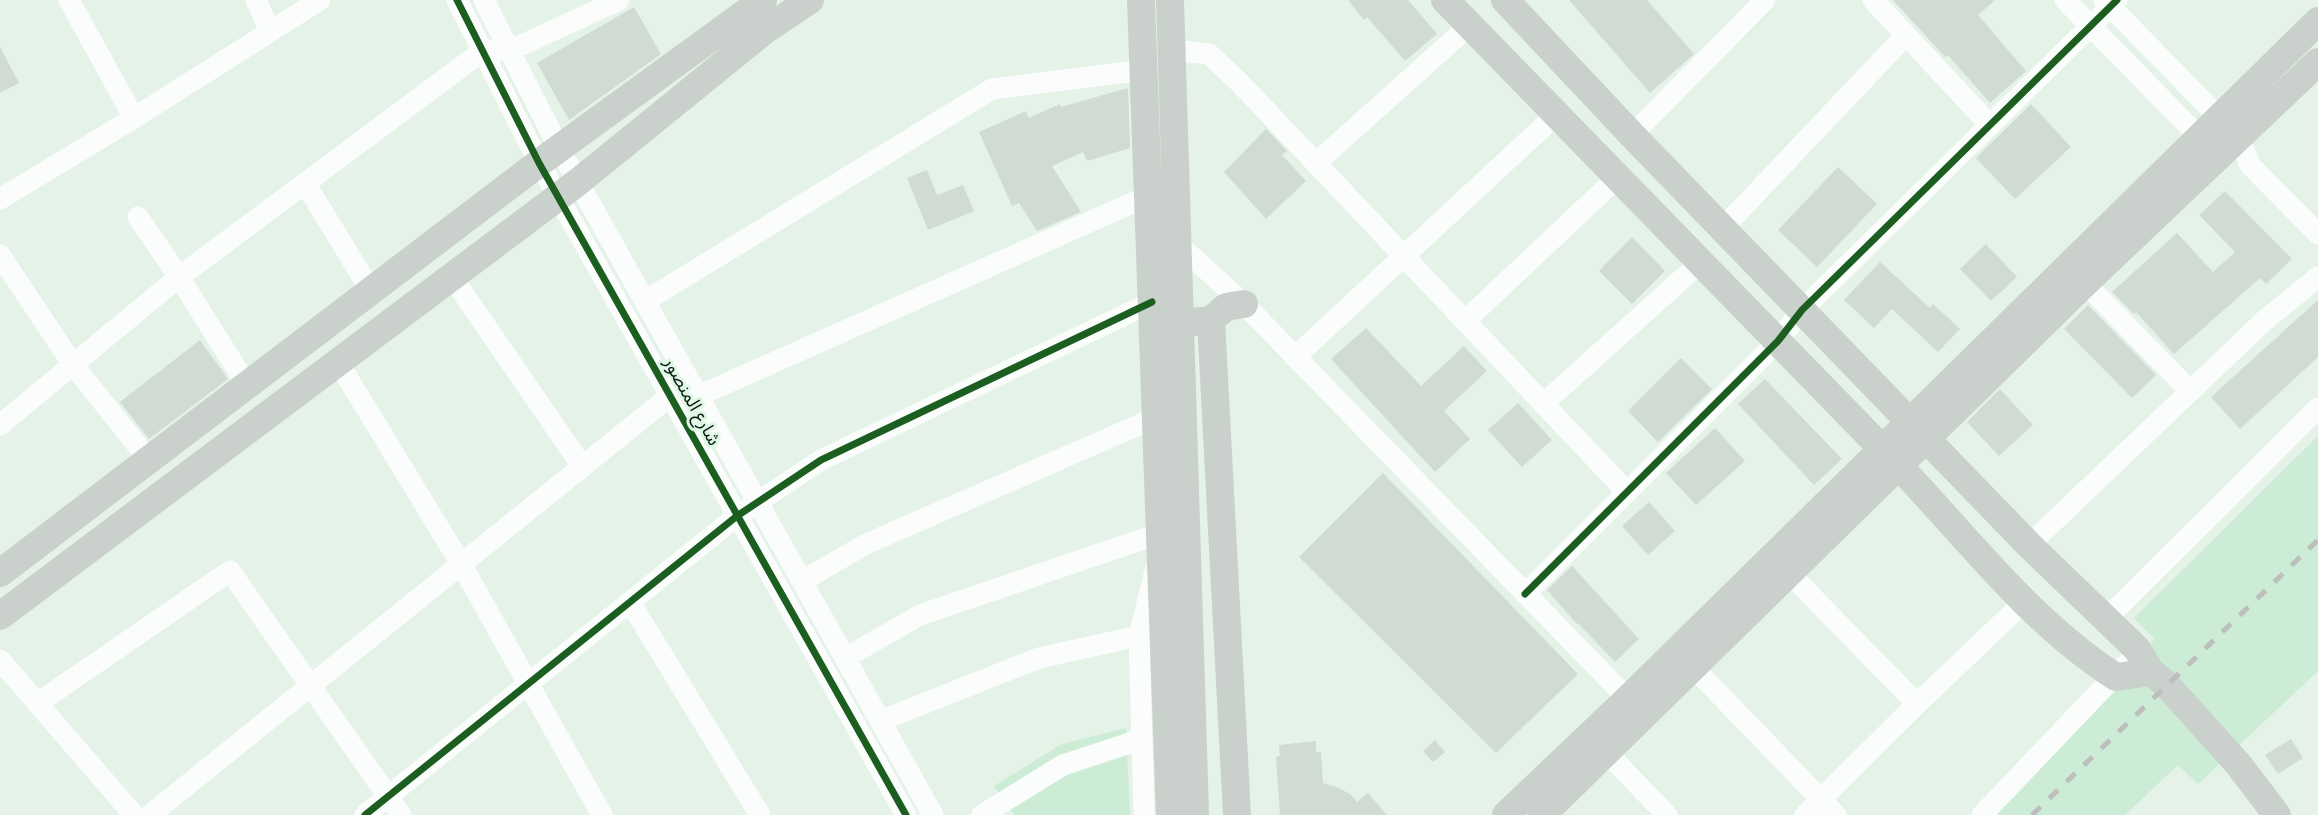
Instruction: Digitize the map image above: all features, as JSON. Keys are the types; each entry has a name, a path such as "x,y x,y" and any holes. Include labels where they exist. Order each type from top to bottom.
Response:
{"main road":[{"path":"0,574 549,155 763,0"},
{"path":"11,608 568,190 764,31 810,0"},
{"path":"1141,0 1161,540 1176,616 1195,815"},
{"path":"1170,0 1180,323 1170,815"},
{"path":"1446,0 1891,458 2024,603 2086,658 2116,677 2144,661"},
{"path":"1505,0 2029,545 2106,619 2238,764 2277,815"},
{"path":"1542,815 1789,573 1891,458 2198,136 2318,21"},
{"path":"1918,430 2085,283 2318,62"},
{"path":"1180,323 1211,320 1226,307 1244,304"},
{"path":"1211,320 1237,815"},
{"path":"1506,815 1628,699 1891,458"}],"street":[{"path":"69,0 134,118"},
{"path":"256,0 270,31"},
{"path":"0,199 320,0"},
{"name":"شارع المنصور","path":"457,0 484,50 549,155 670,396 906,815"},
{"name":"شارع المنصور","path":"484,0 511,50 549,155"},
{"path":"0,425 179,277 484,50 511,50 619,0"},
{"path":"1632,135 1765,0"},
{"path":"1873,0 1990,125"},
{"path":"2065,0 2198,136 2229,147 2318,234"},
{"path":"1525,594 1777,341 1802,310 2090,26 2111,2 2218,117 2229,147"},
{"path":"1316,163 1470,25"},
{"path":"1723,228 1906,35"},
{"path":"1172,50 1209,54 1240,83 1627,492"},
{"path":"645,301 992,89 1144,70"},
{"path":"1296,357 1557,114"},
{"path":"1465,321 1618,177"},
{"path":"305,183 371,291"},
{"name":"شارع المنصور","path":"568,190 645,301 933,815"},
{"path":"698,396 1148,196"},
{"path":"138,218 247,385"},
{"path":"1178,244 1244,304 1628,699"},
{"path":"0,255 74,366 149,460"},
{"path":"1543,404 1700,262"},
{"path":"452,277 582,466"},
{"path":"2029,545 2265,320 2318,277"},
{"path":"2085,283 2189,391"},
{"path":"365,815 737,516 821,460 1152,302"},
{"path":"338,362 461,564 602,815"},
{"path":"150,815 670,396"},
{"path":"2106,619 2318,408"},
{"path":"802,582 866,544 1157,417"},
{"path":"1144,815 1139,636 1161,540"},
{"path":"845,658 920,615 1161,540"},
{"path":"37,703 230,571 401,815"},
{"path":"1789,573 1917,704"},
{"path":"0,574 11,608"},
{"path":"631,602 761,815"},
{"path":"1805,815 2024,603"},
{"path":"880,721 1040,658 1139,636"},
{"path":"0,660 134,815"},
{"path":"1693,667 1836,815"},
{"path":"1982,815 2116,677"},
{"path":"982,815 1063,765 1142,739"},
{"path":"1606,752 1667,815"}],"green space":[{"path":"2318,436 2318,671 2198,784 2178,765 2125,815 1972,815 2155,639 2134,618"},
{"path":"1126,728 1130,815 1014,815 994,786 1062,744"}],"building":[{"path":"1348,0 1408,0 1437,34 1405,61 1367,17 1364,20"},
{"path":"1569,0 1647,0 1694,54 1650,93"},
{"path":"1893,0 1995,0 1978,15 2026,71 1990,103 1948,55 1945,57"},
{"path":"634,7 661,54 569,120 537,63"},
{"path":"0,47 19,83 0,93"},
{"path":"1128,88 1130,148 1087,161 1083,152 1052,166 1081,212 1037,231 1019,203 1012,206 979,132 1026,111 1029,118 1060,104 1061,107"},
{"path":"2031,104 2071,147 2015,199 1976,158"},
{"path":"1266,129 1287,151 1282,155 1306,181 1266,219 1224,172"},
{"path":"1838,167 1877,204 1817,267 1778,230"},
{"path":"927,170 937,195 963,185 974,211 928,230 907,178"},
{"path":"2225,191 2292,259 2266,284 2260,278 2174,354 2136,312 2134,314 2112,292 2177,233 2213,272 2235,252 2199,215"},
{"path":"1632,237 1665,271 1632,304 1599,271"},
{"path":"1986,244 2017,277 1991,301 1960,269"},
{"path":"1880,262 1930,308 1933,304 1960,329 1938,352 1892,309 1874,328 1844,300"},
{"path":"2318,300 2318,357 2240,429 2211,397"},
{"path":"2088,305 2156,375 2132,398 2064,329"},
{"path":"1366,328 1421,386 1464,346 1487,371 1444,411 1470,439 1435,472 1331,359"},
{"path":"200,340 228,379 149,439 120,402"},
{"path":"1681,358 1712,389 1658,442 1628,411"},
{"path":"1765,379 1842,459 1814,485 1738,404"},
{"path":"2000,389 2033,425 1999,456 1967,422"},
{"path":"1518,403 1552,440 1522,467 1488,430"},
{"path":"1715,428 1745,461 1696,505 1666,473"},
{"path":"1383,473 1578,674 1496,753 1299,557"},
{"path":"1649,502 1675,531 1648,555 1622,526"},
{"path":"1572,566 1639,639 1615,662 1547,590"},
{"path":"2291,739 2303,758 2278,774 2265,755"},
{"path":"1435,740 1445,752 1433,762 1423,751"},
{"path":"1316,741 1316,752 1321,752 1323,783 1350,794 1357,802 1368,793 1387,815 1280,815 1276,757 1280,756 1279,745"}],"railway":[{"path":"2032,815 2318,540"}],"cycle path":[{"path":"457,0 539,163 906,815"},
{"path":"1525,594 1778,341 1802,310 2117,0"},
{"path":"365,815 737,516 821,460 1152,302"}]}
